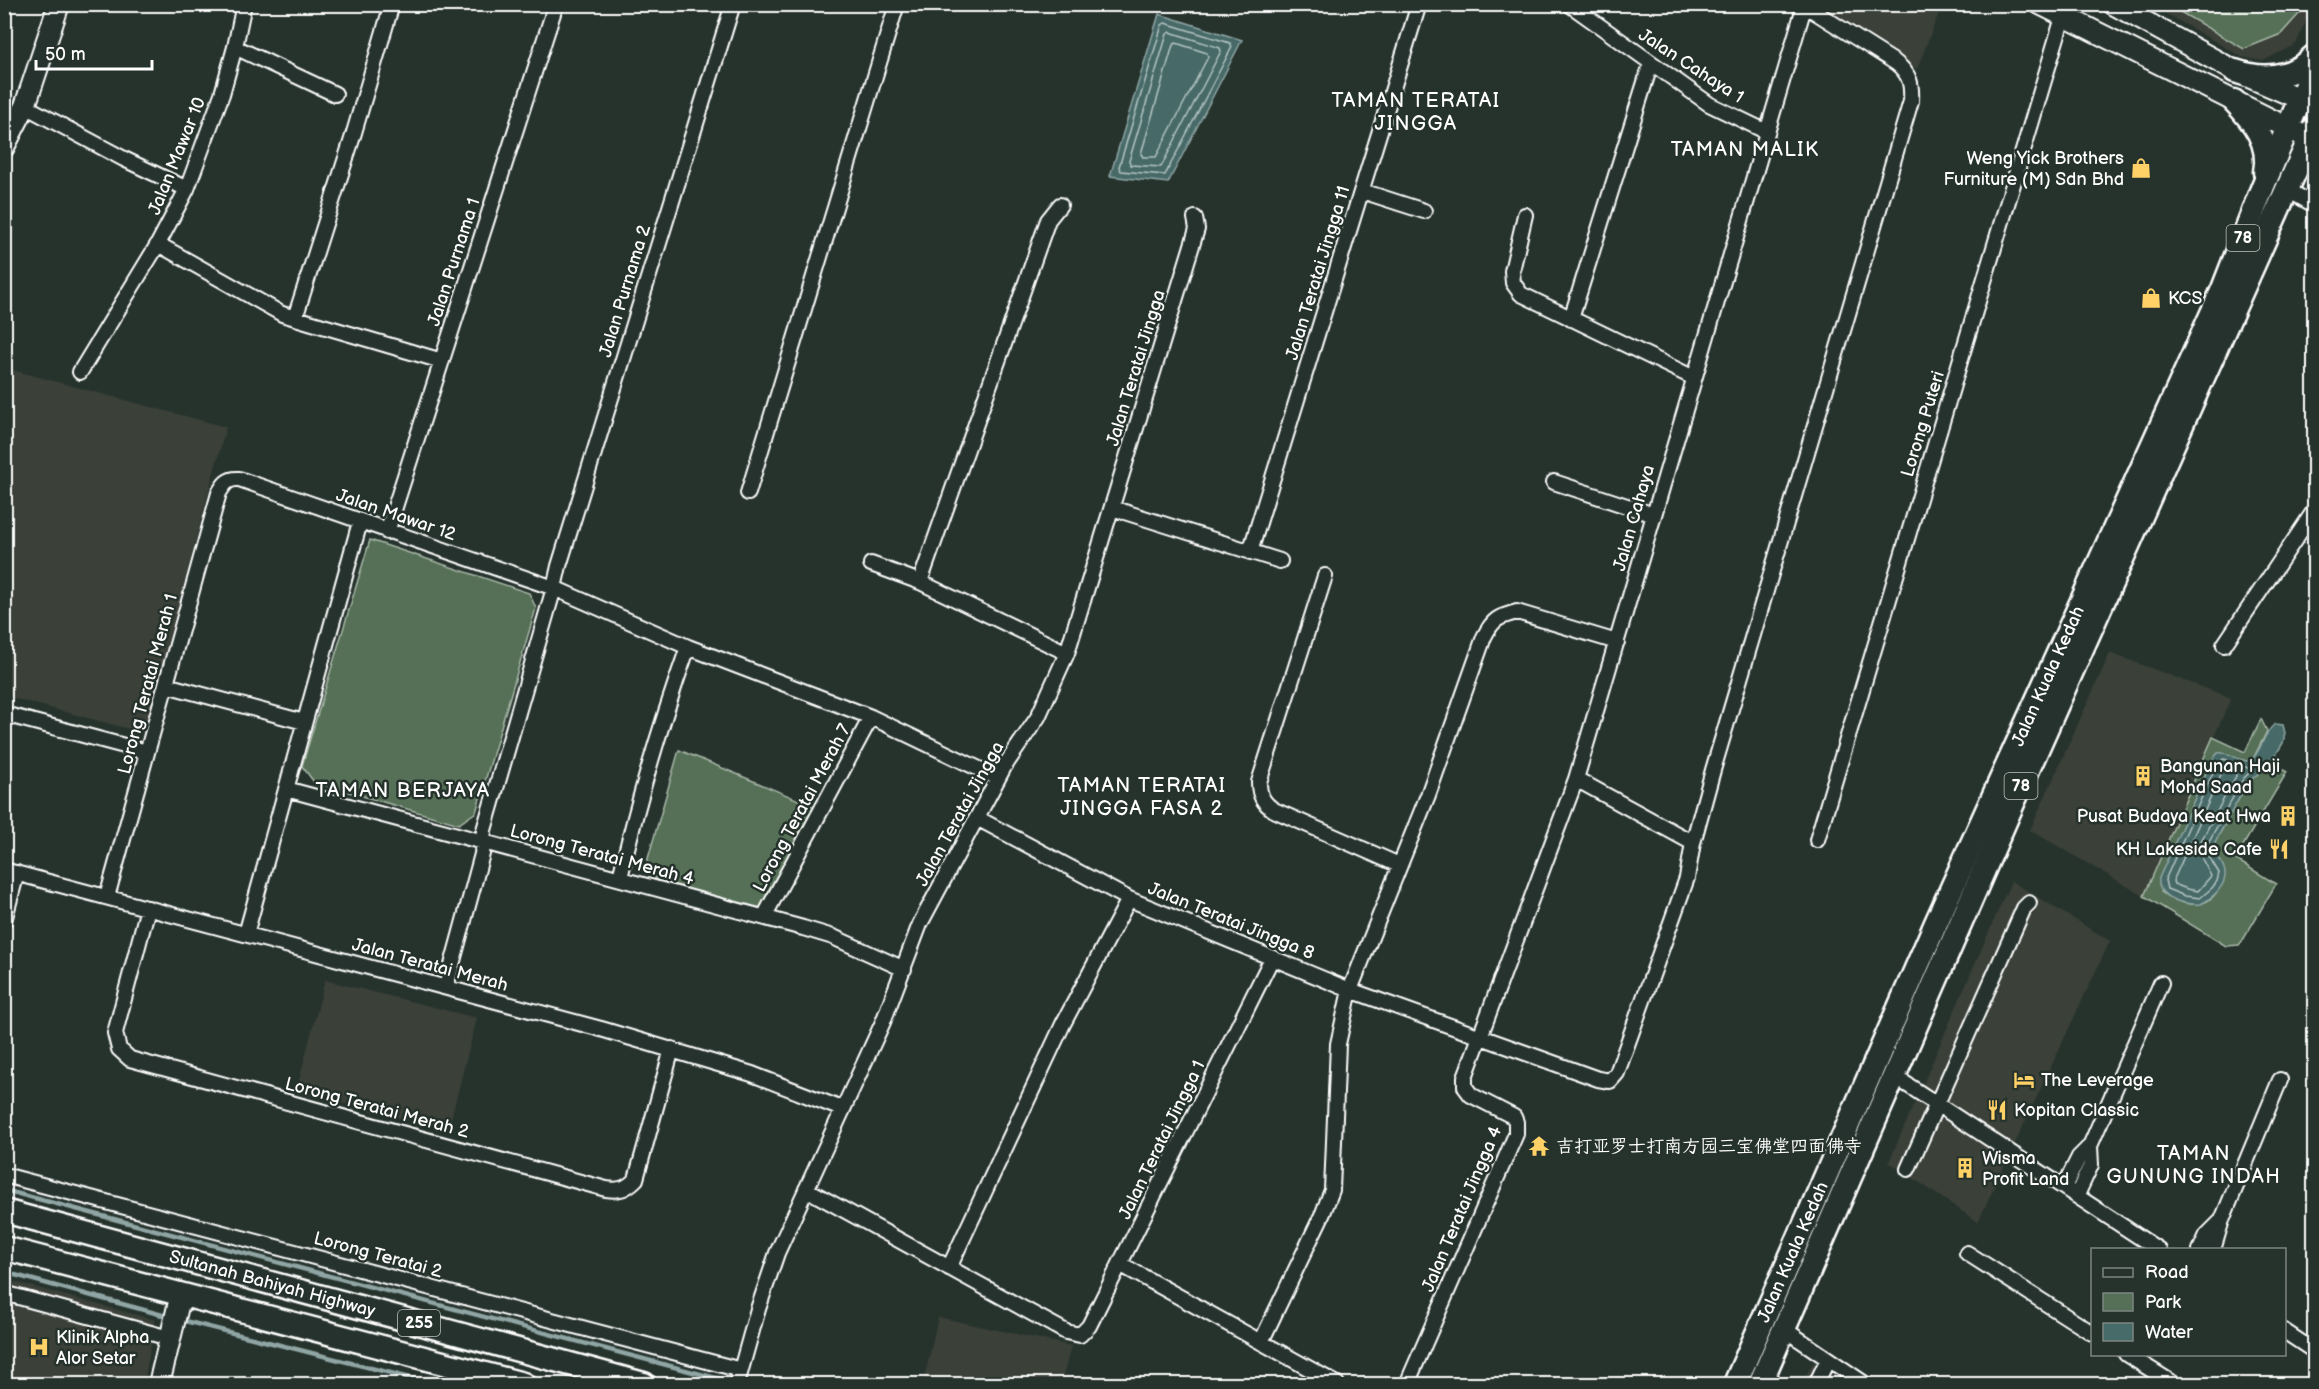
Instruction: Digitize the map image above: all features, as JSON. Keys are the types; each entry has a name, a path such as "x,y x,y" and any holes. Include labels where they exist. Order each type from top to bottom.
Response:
{"main road":[{"path":"6,139 25,106 59,4"},
{"path":"2040,4 2313,141"},
{"path":"2112,4 2235,71 2307,102"},
{"path":"2235,71 2267,78 2283,75 2298,69 2314,56"},
{"name":"Jalan Kuala Kedah","path":"1760,1384 1784,1329 1790,1288 1940,913 2223,290 2288,128 2307,102 2314,66"},
{"path":"2234,101 2259,130 2265,148 2266,167 2263,186"},
{"name":"Jalan Kuala Kedah","path":"1735,1384 1790,1288 1894,1076 2010,810 2288,190 2313,141"},
{"name":"Sultanah Bahiyah Highway","path":"4,1210 644,1384"},
{"name":"Sultanah Bahiyah Highway","path":"4,1248 175,1317 523,1384"},
{"path":"159,1384 175,1317"}],"street":[{"name":"Jalan Mawar 10","path":"80,372 158,244 187,189 222,94 244,4"},
{"path":"294,318 353,136 392,4"},
{"name":"Jalan Purnama 1","path":"387,531 556,4"},
{"name":"Jalan Purnama 2","path":"446,987 482,854 484,830 562,555 733,4"},
{"path":"748,493 897,4"},
{"name":"Jalan Teratai Jingga 11","path":"1250,552 1419,4"},
{"name":"Jalan Cahaya 1","path":"1569,4 1709,104 1767,132"},
{"path":"1576,779 1693,843 1911,101 1912,87 1907,72 1805,5"},
{"name":"Jalan Cahaya","path":"1480,1036 1576,779 1805,5"},
{"name":"Lorong Puteri","path":"1817,840 2063,17"},
{"path":"235,47 336,94"},
{"path":"1571,319 1651,63"},
{"path":"25,106 123,159 187,189"},
{"path":"2288,190 2314,205"},
{"path":"1362,191 1424,211"},
{"path":"920,582 1048,220 1060,205"},
{"path":"1525,215 1512,271 1513,283 1521,294 1694,378"},
{"name":"Jalan Teratai Jingga","path":"737,1384 758,1309 777,1253 883,1022 920,924 998,778 1035,722 1067,653 1197,228 1195,218"},
{"path":"158,244 282,314 442,361"},
{"name":"Jalan Mawar 12","path":"227,482 239,478 554,588 688,647 871,717 998,778"},
{"name":"Lorong Teratai Merah 1","path":"107,897 219,494 227,482"},
{"path":"1554,482 1654,515"},
{"path":"1112,508 1280,561"},
{"path":"2224,645 2314,511"},
{"path":"246,934 360,522"},
{"path":"871,564 920,582 1067,653"},
{"path":"1325,576 1259,782 1259,791 1262,799 1274,810 1399,865"},
{"path":"1260,1342 1332,1190 1338,1044 1350,990 1428,795 1484,637 1492,622 1502,616 1517,612 1617,642"},
{"path":"620,878 636,810 661,723 688,647"},
{"path":"166,684 304,722"},
{"path":"4,714 147,752"},
{"name":"Lorong Teratai Merah 7","path":"764,917 871,717"},
{"name":"Lorong Teratai Merah 4","path":"286,789 764,917 833,938 904,969"},
{"name":"Jalan Teratai Jingga 8","path":"976,818 1129,899 1350,990 1598,1079 1610,1081 1617,1073 1687,878 1693,843"},
{"path":"4,921 11,872"},
{"name":"Jalan Teratai Merah","path":"11,872 446,987 672,1050 752,1074 842,1109"},
{"path":"806,1189 949,1268 1063,1024 1129,899"},
{"path":"1908,1169 2024,908 2029,903"},
{"name":"Lorong Teratai Merah 2","path":"148,908 115,1033 119,1048 130,1059 606,1189 618,1191 628,1187 636,1179 672,1050"},
{"name":"Jalan Teratai Jingga 1","path":"949,1268 1066,1332 1080,1335 1089,1326 1272,958"},
{"path":"2064,1187 2079,1157 2090,1146 2161,982"},
{"name":"Jalan Teratai Jingga 4","path":"1407,1384 1517,1128 1514,1117 1471,1095 1465,1087 1465,1077 1480,1036"},
{"path":"1894,1076 2156,1248"},
{"path":"2214,1248 2222,1220 2280,1080"},
{"path":"2077,1195 2091,1166 2090,1146"},
{"name":"Lorong Teratai 2","path":"4,1175 741,1370"},
{"path":"2201,1248 2207,1235 2222,1220"},
{"path":"1967,1254 2091,1332"},
{"path":"1120,1264 1336,1384"},
{"path":"4,1293 175,1317"},
{"path":"1784,1329 1865,1384"},
{"path":"2286,1332 2314,1351"},
{"path":"2129,1356 2173,1384"},
{"path":"1816,1384 1828,1359"}],"shaded area":[{"path":"1816,5 1942,5 1917,69"},
{"path":"2151,5 2313,5 2296,44 2263,61 2242,57"},
{"path":"5,368 226,427 144,733 5,696"},
{"path":"2110,653 2231,698 2144,896 2030,830"},
{"path":"2011,881 2110,941 1978,1222 1889,1162"},
{"path":"325,980 477,1018 448,1130 296,1092"},
{"path":"4,1279 155,1320 144,1384 5,1384"},
{"path":"938,1317 1071,1346 1061,1384 923,1384"},
{"path":"1813,1362 1846,1384 1802,1384"}],"green space":[{"path":"2168,5 2307,5 2281,34 2244,49"},
{"path":"370,540 529,593 536,608 476,812 459,824 314,782 302,766"},
{"path":"2261,719 2267,731 2253,759 2246,762 2242,760 2161,892 2189,904 2197,904 2210,899 2216,893 2223,865 2215,855 2214,844 2248,782 2271,763 2287,772 2235,859 2276,884 2239,945 2226,946 2144,896 2213,737 2245,752"},
{"path":"679,750 818,808 763,909 657,882 647,862"}],"water":[{"path":"1159,14 1242,40 1168,183 1110,176"},
{"path":"2275,724 2283,725 2285,733 2283,743 2269,766 2248,782 2214,844 2225,872 2220,888 2201,904 2180,902 2167,896 2159,885 2159,878 2212,760 2218,753 2222,753 2250,761"}],"waterway":[{"path":"4,1190 727,1381"},
{"path":"4,1272 170,1317"},
{"path":"181,1320 434,1384"}],"place":[{"name":"Weng Yick Brothers Furniture (M) Sdn Bhd","path":"2141,168"},
{"name":"KCS","path":"2151,298"},
{"name":"Bangunan Haji Mohd Saad","path":"2143,776"},
{"name":"Pusat Budaya Keat Hwa","path":"2288,816"},
{"name":"KH Lakeside Cafe","path":"2279,849"},
{"name":"The Leverage","path":"2024,1080"},
{"name":"Kopitan Classic","path":"1997,1110"},
{"name":"吉打亚罗士打南方园三宝佛堂四面佛寺","path":"1539,1146"},
{"name":"Wisma Profit Land","path":"1965,1168"},
{"name":"Klinik Alpha Alor Setar","path":"39,1347"}],"district":[{"name":"TAMAN TERATAI JINGGA","path":"1416,112"},
{"name":"TAMAN MALIK","path":"1745,150"},
{"name":"TAMAN BERJAYA","path":"403,791"},
{"name":"TAMAN TERATAI JINGGA FASA 2","path":"1142,798"},
{"name":"TAMAN GUNUNG INDAH","path":"2194,1166"}]}
